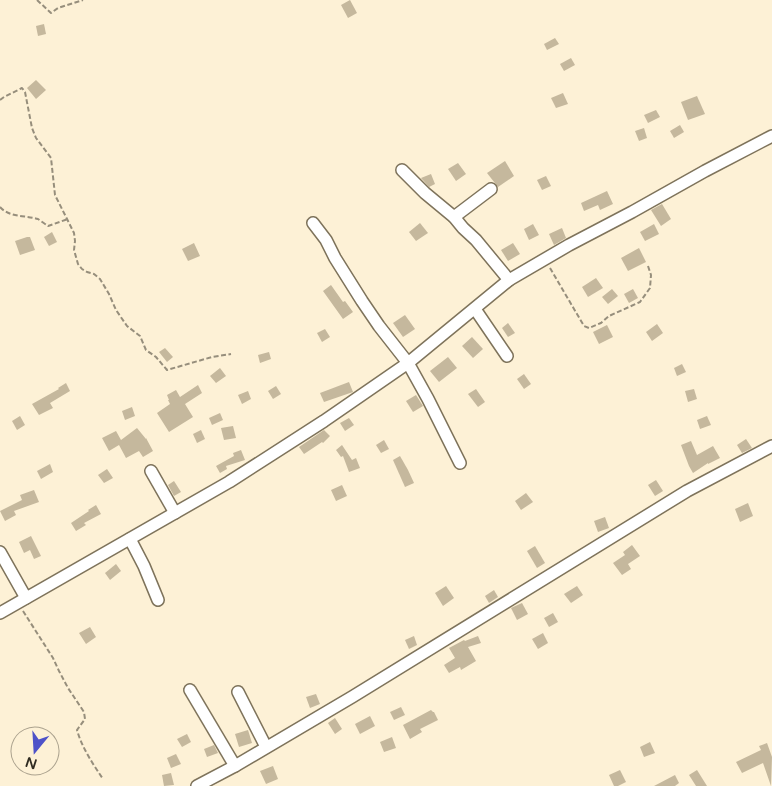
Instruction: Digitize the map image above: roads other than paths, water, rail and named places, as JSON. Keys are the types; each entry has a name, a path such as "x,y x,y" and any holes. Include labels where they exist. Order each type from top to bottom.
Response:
{"street":[{"path":"0,613 229,482 324,421 408,363 509,280 772,136"},
{"path":"402,170 476,240 509,280"},
{"path":"454,218 492,189"},
{"path":"313,223 326,240 362,301 408,363 460,463"},
{"path":"475,309 507,356"},
{"path":"197,786 352,698 687,491 772,446"},
{"path":"151,471 175,513"},
{"path":"130,539 158,600"},
{"path":"0,552 22,601"},
{"path":"190,690 235,766"},
{"path":"238,692 266,747"}]}
